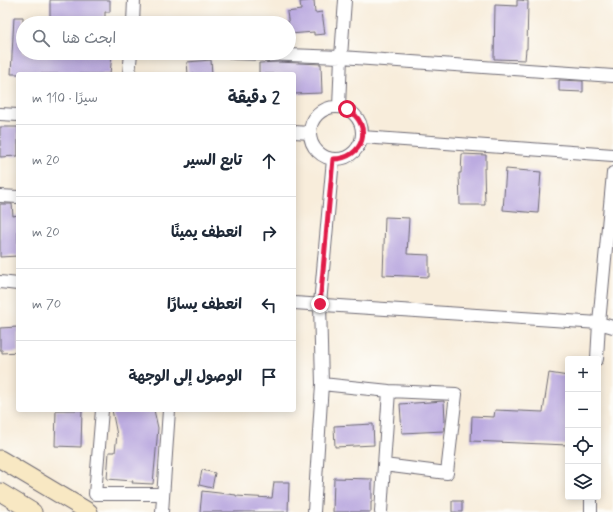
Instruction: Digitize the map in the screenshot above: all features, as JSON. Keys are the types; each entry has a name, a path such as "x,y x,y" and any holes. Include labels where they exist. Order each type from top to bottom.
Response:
{"street":[{"path":"133,16 134,0"},
{"path":"340,107 341,57 345,0"},
{"path":"296,55 341,57 613,76"},
{"path":"129,72 130,60"},
{"path":"332,107 340,107 347,109 358,118 363,133 359,147 354,153 341,159 333,159 319,153 314,148 310,133 314,119 319,113 332,107"},
{"path":"0,114 16,116"},
{"path":"296,132 310,133"},
{"path":"362,137 613,155"},
{"path":"314,512 322,384 320,304 333,159"},
{"path":"597,356 613,173"},
{"path":"0,196 16,197"},
{"path":"0,282 16,284"},
{"path":"296,303 599,323 613,327"},
{"path":"599,323 613,316"},
{"path":"322,384 389,391 456,394 447,473 384,466"},
{"path":"381,512 389,391"},
{"path":"102,412 95,494 163,494"},
{"path":"162,512 169,412"},
{"path":"0,459 89,512"},
{"path":"0,492 33,512"},
{"path":"591,500 591,512"}],"building":[{"path":"50,0 110,0 110,12 105,12 105,16 50,16"},
{"path":"314,0 315,13 322,12 325,34 314,35 314,32 296,34 296,16 288,16 287,12 301,10 300,2"},
{"path":"517,0 528,1 527,49 525,60 494,59 495,5 517,6"},
{"path":"14,17 16,17 16,60 111,60 110,72 16,72 16,74 11,74"},
{"path":"211,60 212,72 188,72 187,62"},
{"path":"278,62 321,64 322,93 296,94 296,72 259,72 259,63"},
{"path":"559,80 583,81 583,92 559,91"},
{"path":"0,127 16,127 16,156 0,157"},
{"path":"462,154 486,155 486,168 484,168 485,205 460,205 459,173 461,173"},
{"path":"506,169 541,172 538,213 503,210"},
{"path":"0,204 12,204 13,216 16,215 16,256 0,257"},
{"path":"385,217 409,218 407,254 429,255 429,277 383,275"},
{"path":"16,327 16,352 2,353 2,350 0,350 0,328"},
{"path":"549,373 565,376 565,445 471,441 472,416 494,417 495,410 543,412"},
{"path":"444,401 444,431 402,433 400,404"},
{"path":"56,412 82,412 81,447 55,446"},
{"path":"112,412 154,412 158,428 153,484 132,483 133,481 107,479 109,452 115,452 117,435"},
{"path":"373,424 374,445 335,447 334,426"},
{"path":"202,470 215,473 212,488 199,485"},
{"path":"334,478 372,479 371,512 333,512"},
{"path":"274,482 289,482 288,512 200,512 202,491 236,496 272,498"},
{"path":"452,501 462,501 462,512 452,512"}],"route":[{"path":"320,304 333,159 348,157 354,153 359,147 363,133 358,118 347,109"}]}
